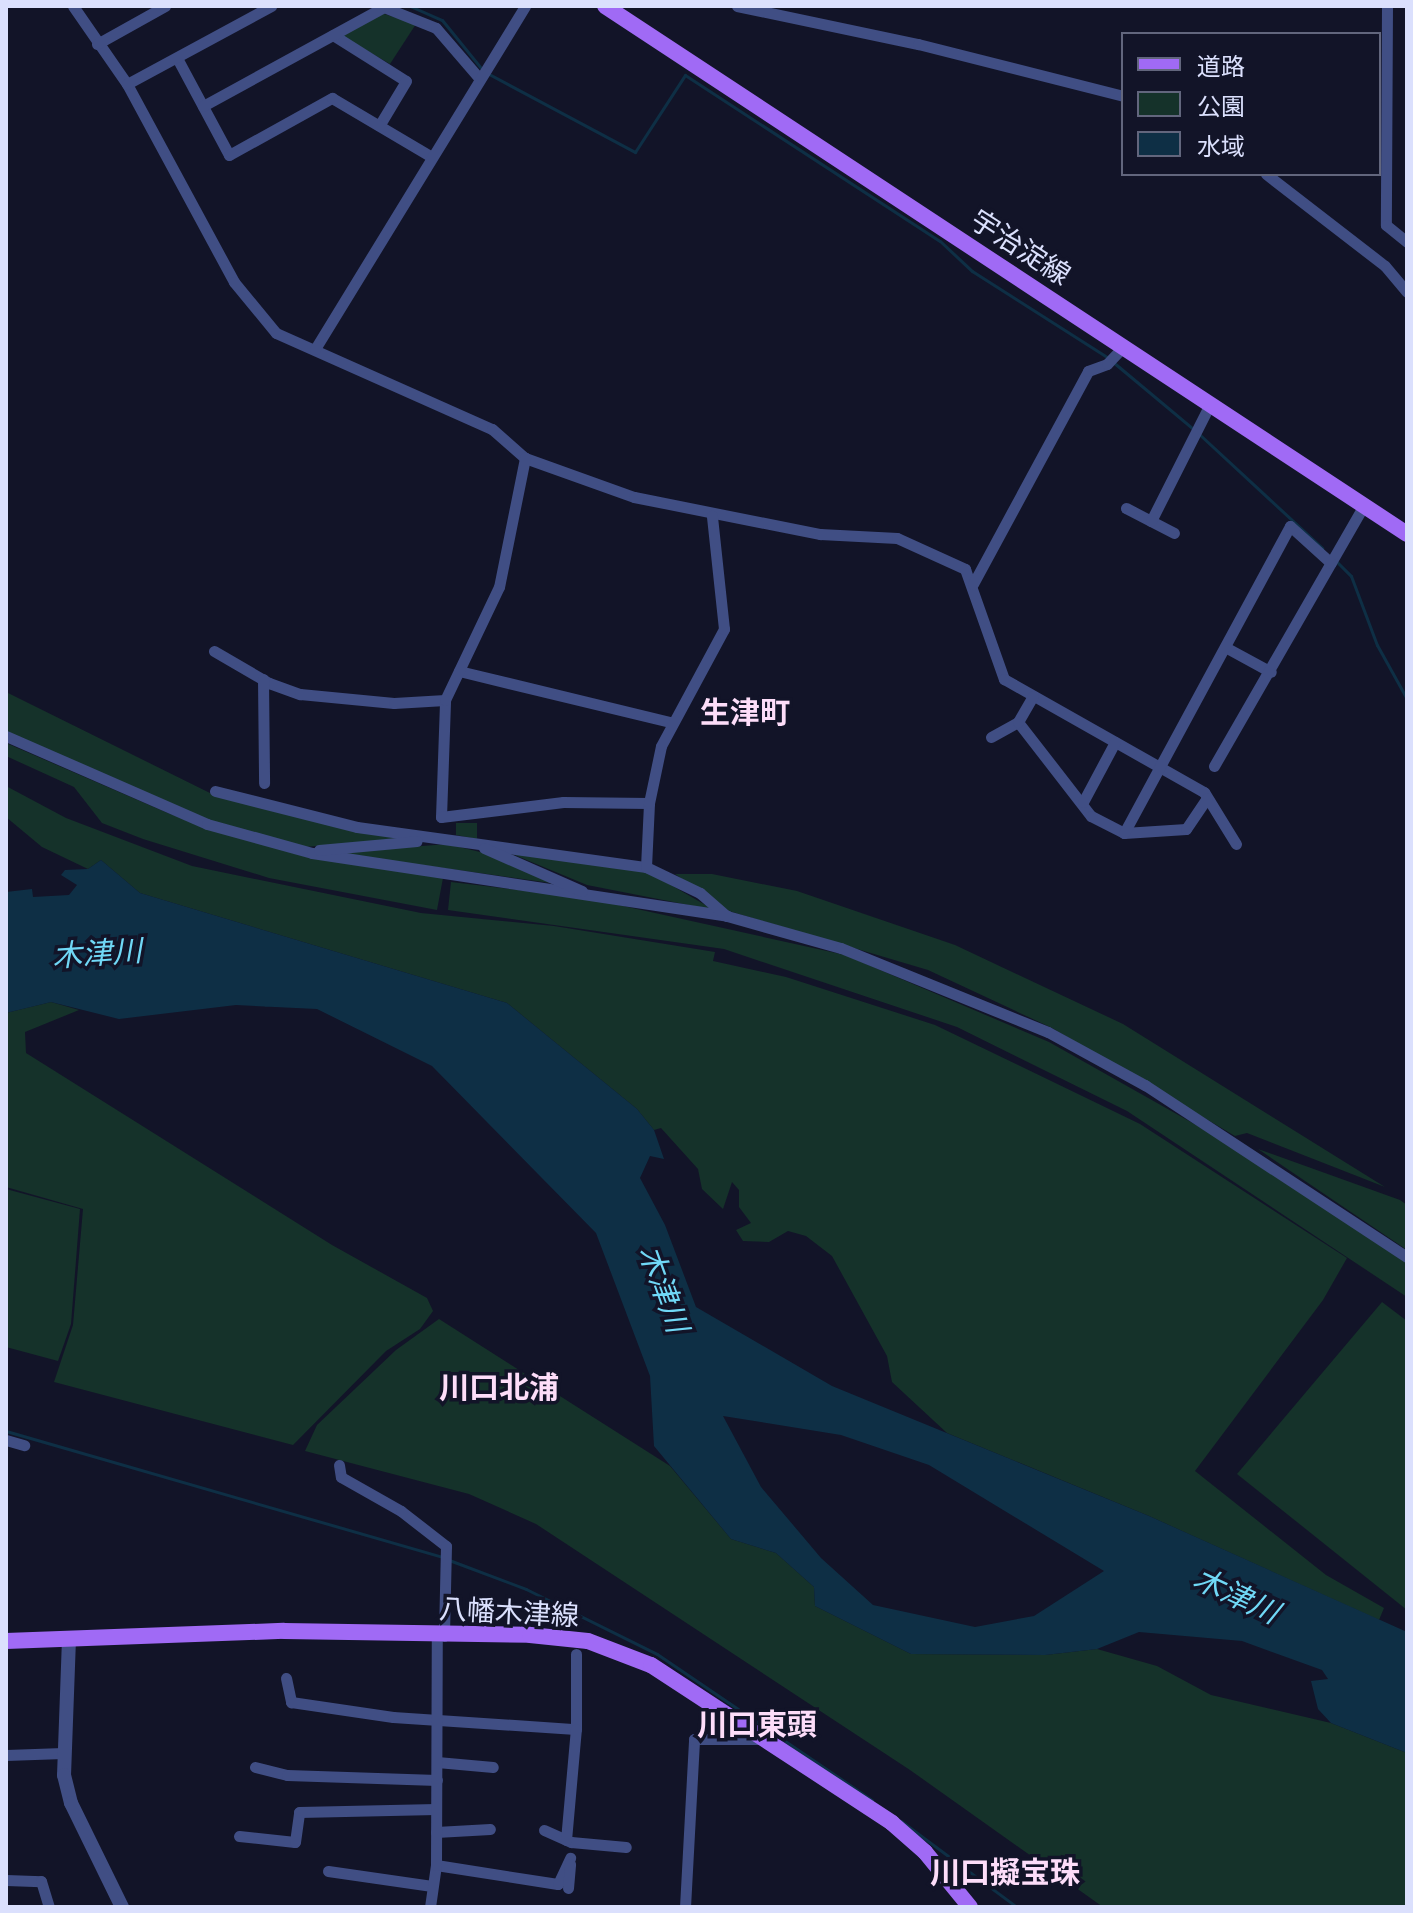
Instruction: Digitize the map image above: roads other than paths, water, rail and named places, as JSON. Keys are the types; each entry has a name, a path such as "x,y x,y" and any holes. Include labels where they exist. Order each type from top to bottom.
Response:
{"main road":[{"name":"宇治淀線","path":"605,6 1407,534"},
{"name":"八幡木津線","path":"6,1641 284,1631 565,1638 620,1651 651,1665 892,1823 925,1852 970,1907"}],"street":[{"path":"73,6 127,84 243,296 276,333 492,429 525,458 634,497 712,516 820,534 897,538 965,569 973,584 1004,679 1160,767 1207,798 1236,844"},
{"path":"97,44 165,6"},
{"path":"127,84 271,6"},
{"path":"203,106 383,6 436,28 479,78"},
{"path":"315,349 430,156 525,6"},
{"path":"737,6 903,40 1121,95"},
{"path":"1387,6 1386,225 1407,242"},
{"path":"333,35 406,81 379,126"},
{"path":"177,58 229,155 332,98 430,156"},
{"path":"1269,176 1385,266 1407,292"},
{"path":"973,584 1088,371 1107,364 1123,347"},
{"path":"1151,521 1210,404"},
{"path":"441,817 445,700 499,587 525,458"},
{"path":"1214,766 1251,696 1259,692 1271,672 1364,505"},
{"path":"1126,508 1174,533"},
{"path":"646,867 649,803 670,722 724,629 712,516"},
{"path":"1124,833 1290,526 1331,563"},
{"path":"1225,647 1271,672"},
{"path":"214,651 263,679 300,694 333,699 445,700"},
{"path":"459,671 670,722"},
{"path":"263,679 264,783"},
{"path":"991,737 1018,722 1033,696"},
{"path":"1018,722 1091,816 1124,833 1186,829 1207,798"},
{"path":"6,736 155,804 312,853 447,878 585,893 727,916 841,948 1048,1032 1241,1145 1407,1257"},
{"path":"1083,802 1115,742"},
{"path":"215,791 357,827 646,867 700,893 727,916"},
{"path":"441,817 563,802 649,803"},
{"path":"441,817 453,823 453,839"},
{"path":"312,853 453,839 490,849 585,893"},
{"path":"6,1440 24,1445"},
{"path":"339,1465 341,1477 401,1511 446,1546 440,1635 436,1865 430,1907"},
{"path":"69,1639 63,1753 71,1803 122,1907"},
{"path":"568,1888 576,1729 576,1654"},
{"path":"286,1678 291,1702 541,1731 576,1729"},
{"path":"685,1907 694,1739 765,1739"},
{"path":"6,1755 63,1753"},
{"path":"437,1762 493,1767"},
{"path":"255,1767 287,1775 437,1780"},
{"path":"239,1836 295,1842 299,1812 436,1809"},
{"path":"436,1832 490,1829"},
{"path":"544,1830 568,1841 626,1847"},
{"path":"436,1865 558,1884 570,1858"},
{"path":"328,1871 432,1886"},
{"path":"6,1880 41,1881 49,1907"}],"water":[{"name":"木津川","path":"101,860 140,893 507,1003 637,1109 654,1130 664,1159 650,1156 640,1178 665,1225 696,1307 832,1386 1149,1516 1407,1632 1407,1753 1331,1723 1318,1709 1311,1681 1328,1679 1322,1670 1242,1641 1139,1632 1097,1649 1045,1655 911,1654 815,1606 814,1587 776,1553 731,1539 654,1446 650,1376 596,1233 432,1066 317,1009 236,1005 119,1019 51,1002 6,1013 6,892 32,889 33,897 69,895 77,885 61,875 65,870 88,869","holes":["723,1416 841,1435 929,1465 1104,1571 1034,1616 975,1627 873,1605 821,1558 761,1487"]}],"waterway":[{"path":"410,6 442,20 481,68"},
{"path":"487,73 635,152 685,75 940,241 972,271 1107,357"},
{"path":"1113,362 1193,429"},
{"path":"1199,434 1322,548"},
{"path":"1337,562 1351,576 1377,645 1407,699"},
{"path":"6,1431 442,1557"},
{"path":"449,1560 526,1589 657,1654 872,1800"},
{"path":"901,1821 1017,1907"}],"district":[{"name":"生津町","path":"745,713"},
{"name":"川口北浦","path":"499,1388"},
{"name":"川口東頭","path":"757,1725"},
{"name":"川口擬宝珠","path":"1005,1873"}]}
